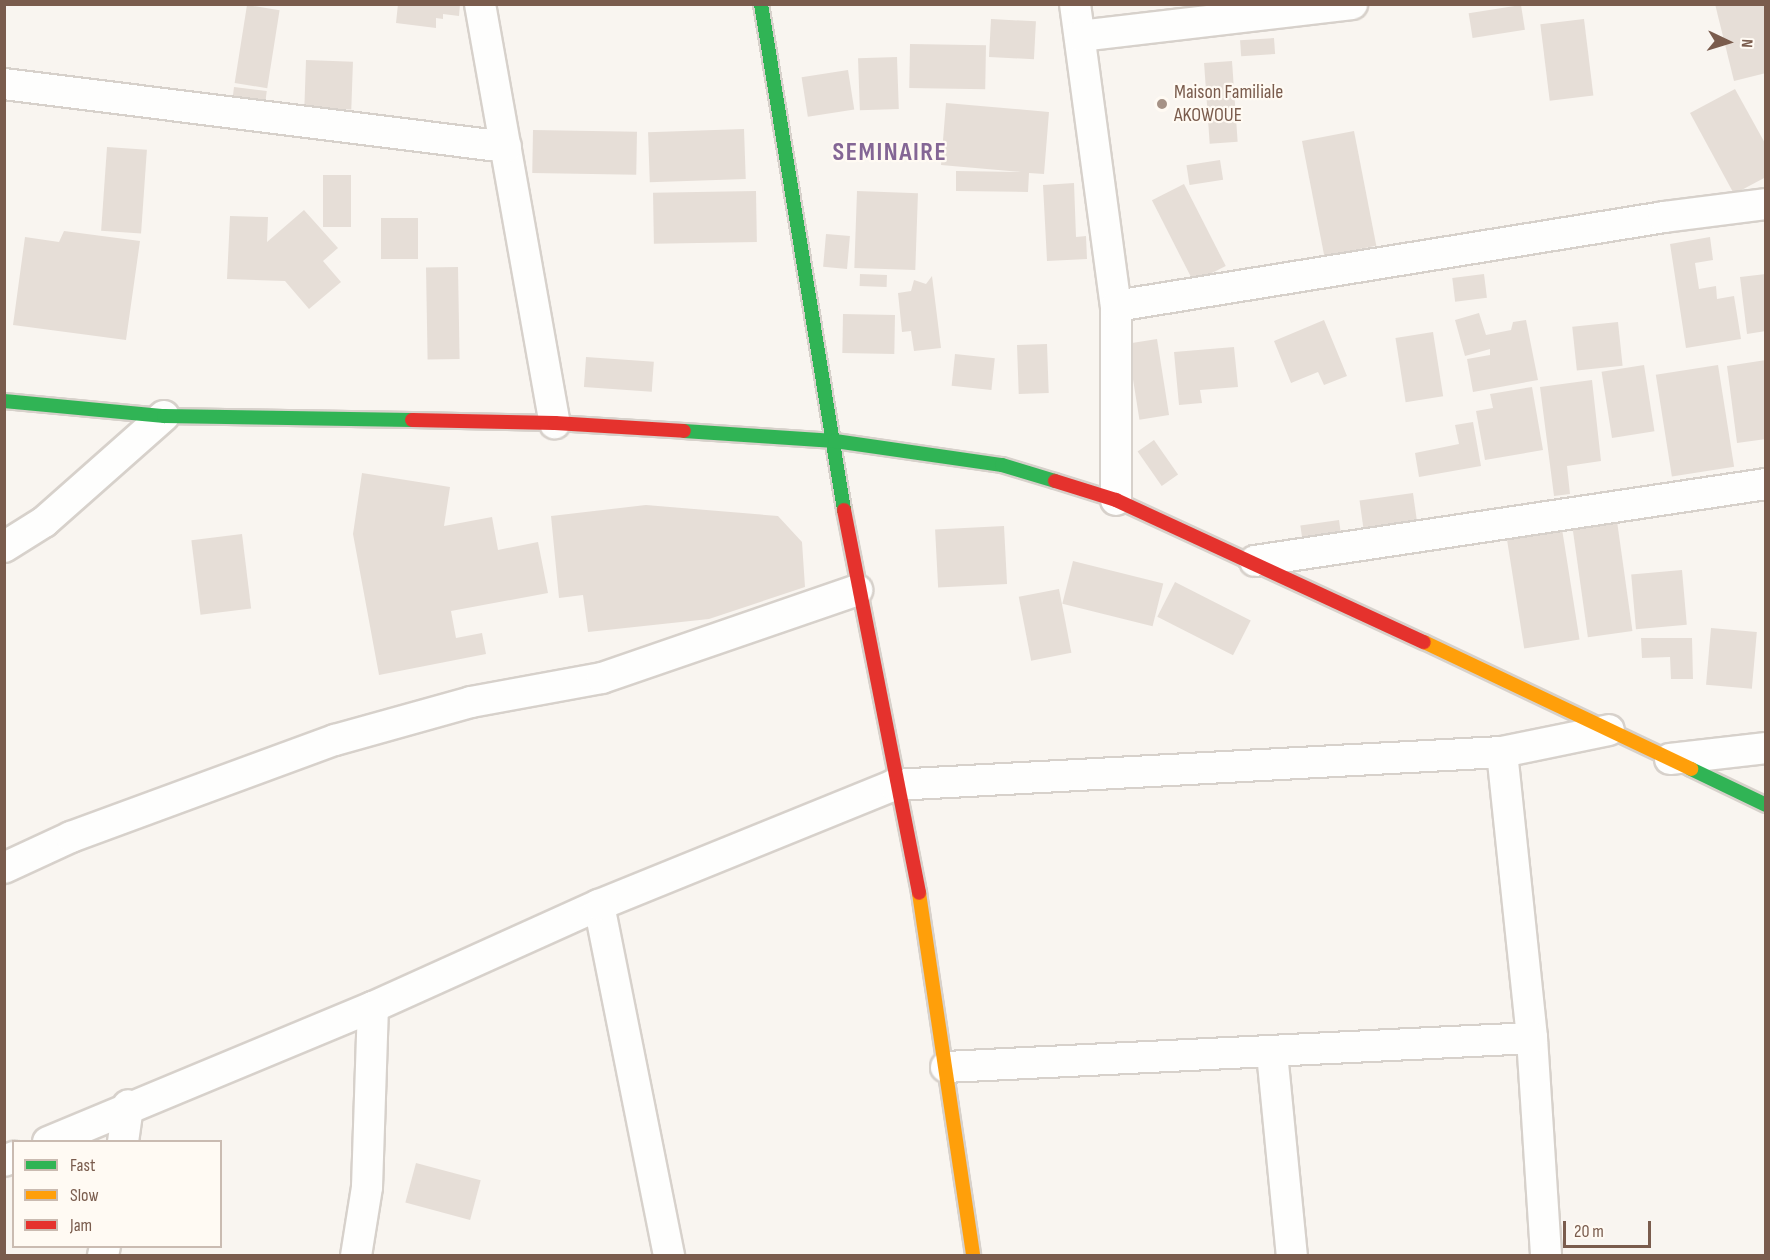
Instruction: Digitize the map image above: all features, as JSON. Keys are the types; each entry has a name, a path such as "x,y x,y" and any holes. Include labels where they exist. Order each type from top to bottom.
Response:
{"street":[{"path":"480,4 555,423"},
{"path":"761,4 835,441 857,590 894,785 927,933 973,1256"},
{"path":"1075,4 1116,306 1116,500"},
{"path":"1080,36 1352,4"},
{"path":"4,84 506,147"},
{"path":"1116,306 1664,217 1766,204"},
{"path":"4,401 164,416 555,423 835,441 1002,465 1116,500 1255,561 1766,805"},
{"path":"4,547 44,522 164,416"},
{"path":"1255,561 1766,484"},
{"path":"4,868 71,837 335,740 471,702 603,678 857,590"},
{"path":"52,1140 128,1105 373,1007 599,905 894,785 1502,752 1610,730"},
{"path":"1670,759 1766,748"},
{"path":"1502,752 1532,1038 1546,1256"},
{"path":"599,905 669,1256"},
{"path":"357,1256 367,1187 373,1007"},
{"path":"946,1067 1272,1053 1532,1038"},
{"path":"1272,1053 1292,1256"},
{"path":"123,1140 128,1105"}],"building":[{"path":"398,4 460,4 459,16 443,14 443,19 436,18 436,28 396,23"},
{"path":"1715,4 1765,4 1766,73 1734,81"},
{"path":"247,5 280,10 267,88 235,83"},
{"path":"1521,5 1525,30 1473,38 1469,13"},
{"path":"991,19 1036,21 1034,59 989,57"},
{"path":"1584,19 1593,95 1550,101 1540,24"},
{"path":"1274,38 1275,54 1241,56 1240,40"},
{"path":"910,44 986,45 985,89 909,88"},
{"path":"897,57 899,109 860,110 858,58"},
{"path":"306,60 353,62 351,110 304,108"},
{"path":"1232,61 1238,142 1210,144 1204,63"},
{"path":"848,70 854,110 808,117 802,77"},
{"path":"234,87 267,91 265,105 232,101"},
{"path":"1735,89 1766,145 1766,177 1734,194 1690,113"},
{"path":"946,103 1049,112 1044,174 1029,173 1028,192 956,191 956,171 1021,172 941,165"},
{"path":"744,129 746,179 650,182 648,132"},
{"path":"533,130 637,132 636,175 532,173"},
{"path":"1354,131 1376,246 1324,256 1302,141"},
{"path":"107,147 147,150 141,234 101,231"},
{"path":"1220,160 1223,180 1190,185 1186,165"},
{"path":"323,175 351,175 351,227 323,227"},
{"path":"1074,183 1076,237 1086,236 1087,259 1047,261 1043,185"},
{"path":"1184,184 1226,266 1194,282 1152,200"},
{"path":"756,191 757,242 654,244 653,193"},
{"path":"857,191 918,193 915,270 854,268"},
{"path":"304,210 338,248 323,261 341,282 309,309 285,281 227,279 230,216 268,217 267,242"},
{"path":"381,218 418,218 418,259 381,259"},
{"path":"64,231 140,241 126,340 13,325 25,237 59,242"},
{"path":"826,234 850,236 847,269 823,267"},
{"path":"1710,237 1713,260 1695,263 1699,289 1716,286 1717,299 1734,296 1741,339 1686,348 1670,244"},
{"path":"458,267 460,359 428,360 426,268"},
{"path":"860,274 887,275 887,287 860,286"},
{"path":"1484,274 1487,298 1455,302 1452,278"},
{"path":"1766,274 1766,331 1747,334 1740,277"},
{"path":"932,276 941,348 914,351 911,331 902,332 898,293 911,291 914,280 926,284"},
{"path":"1479,313 1486,335 1511,330 1513,322 1526,320 1538,380 1473,392 1467,359 1490,355 1490,349 1465,356 1455,320"},
{"path":"843,314 895,315 894,354 842,353"},
{"path":"1324,320 1347,376 1324,385 1318,372 1291,383 1274,341"},
{"path":"1618,322 1623,366 1577,371 1572,327"},
{"path":"1433,332 1443,396 1406,402 1395,338"},
{"path":"1157,339 1169,415 1139,420 1127,344"},
{"path":"1047,344 1049,393 1019,394 1017,345"},
{"path":"1234,347 1238,387 1200,390 1202,403 1179,405 1174,352"},
{"path":"955,354 995,358 991,390 952,386"},
{"path":"586,357 654,362 652,392 584,387"},
{"path":"1766,360 1766,439 1737,443 1727,366"},
{"path":"1644,365 1654,431 1612,438 1602,372"},
{"path":"1718,365 1734,467 1672,477 1656,375"},
{"path":"1592,380 1601,461 1567,466 1570,494 1554,496 1540,387"},
{"path":"1532,387 1543,450 1485,460 1476,411 1493,408 1490,394"},
{"path":"1473,422 1481,466 1419,477 1415,453 1459,444 1455,425"},
{"path":"1154,440 1178,474 1162,486 1138,451"},
{"path":"362,473 450,487 444,526 492,517 498,550 538,542 548,593 451,611 456,638 482,633 486,654 379,675 353,534"},
{"path":"1413,493 1417,522 1364,529 1360,501"},
{"path":"646,505 778,516 802,542 805,587 709,619 588,632 583,595 559,598 551,516"},
{"path":"1339,520 1342,541 1303,546 1300,525"},
{"path":"1617,521 1632,631 1588,637 1572,527"},
{"path":"1004,526 1007,584 938,588 935,530"},
{"path":"1562,529 1580,640 1524,648 1507,538"},
{"path":"242,534 251,608 201,615 191,540"},
{"path":"1073,561 1163,583 1153,626 1062,604"},
{"path":"1682,570 1687,625 1636,629 1631,574"},
{"path":"1175,582 1251,621 1233,655 1157,617"},
{"path":"1059,589 1071,653 1031,661 1019,597"},
{"path":"1711,628 1757,632 1752,689 1706,685"},
{"path":"1641,638 1692,638 1693,679 1671,679 1670,657 1642,658"},
{"path":"416,1163 481,1180 470,1220 405,1203"}],"traffic: fast":[{"path":"761,4 844,510"},
{"path":"4,401 164,416 412,420"},
{"path":"684,431 835,441 1002,465 1055,481"},
{"path":"1691,769 1766,805"}],"traffic: slow":[{"path":"1424,642 1691,769"},
{"path":"919,893 973,1256"}],"traffic: jam":[{"path":"412,420 555,423 684,431"},
{"path":"1055,481 1116,500 1424,642"},
{"path":"844,510 919,893"}],"place":[{"name":"Maison Familiale AKOWOUE","path":"1162,104"}],"district":[{"name":"SEMINAIRE","path":"890,153"}]}
